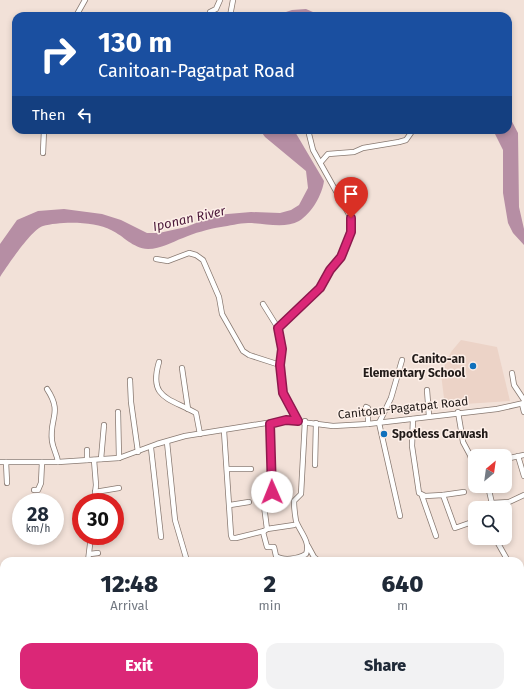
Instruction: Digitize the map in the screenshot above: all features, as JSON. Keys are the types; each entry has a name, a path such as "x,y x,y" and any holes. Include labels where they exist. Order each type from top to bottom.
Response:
{"street":[{"path":"78,12 85,0"},
{"path":"210,12 216,9 220,0"},
{"path":"231,12 233,0"},
{"path":"43,153 44,134"},
{"path":"278,328 322,285 330,270 341,257 351,232 352,222 349,214 313,150 309,134"},
{"path":"320,162 328,154 354,152 363,148 399,142 406,140 410,134"},
{"path":"156,259 168,261 189,253 196,255 203,260 219,297 222,314 243,350 249,355 280,365"},
{"path":"263,304 278,328 282,352 280,365 283,393 298,421"},
{"path":"400,516 379,423 391,398 402,360"},
{"path":"159,362 156,378 159,392 165,398 196,413 200,434"},
{"path":"182,368 188,409"},
{"path":"512,373 514,385 523,402 524,412"},
{"path":"130,380 131,402 138,452"},
{"path":"47,389 54,400 55,407 51,436 58,462"},
{"path":"427,390 429,416"},
{"name":"Canitoan-Pagatpat Road","path":"0,462 58,462 119,458 151,448 157,444 200,434 270,424 286,420 345,426 413,419 458,412 497,409 523,402"},
{"path":"366,407 368,408 368,424"},
{"path":"118,412 119,458"},
{"path":"458,412 463,442 468,451"},
{"path":"413,419 412,446 418,489 422,496 436,536"},
{"path":"300,557 307,552 304,535 297,522 294,501 301,494 305,421"},
{"path":"101,459 104,424"},
{"path":"270,424 272,492"},
{"path":"315,465 316,424"},
{"path":"224,431 232,538 294,525"},
{"path":"167,442 175,520 186,557"},
{"path":"151,448 161,537"},
{"path":"87,450 87,460"},
{"path":"512,457 524,455"},
{"path":"518,456 524,476"},
{"path":"94,460 95,492 119,488"},
{"path":"6,462 8,483"},
{"path":"34,490 38,490 41,484 42,462"},
{"path":"227,469 251,470"},
{"path":"422,496 464,492"},
{"path":"443,495 454,527 468,523"},
{"path":"512,501 524,495"},
{"path":"230,505 249,502"},
{"path":"264,506 266,546 274,547 277,557"},
{"path":"306,543 314,557"},
{"path":"89,557 90,545"},
{"path":"499,545 506,557"},
{"path":"90,554 98,553"}],"shaded area":[{"path":"306,9 313,12 286,12"},
{"path":"512,122 518,133 519,207 524,229 524,245 513,233 508,223 503,193 503,150 495,134 512,134"},
{"path":"263,134 296,134 324,181 316,203 304,218 299,221 287,225 245,223 216,228 192,234 162,247 153,249 137,246 116,232 96,225 87,223 50,224 43,226 33,234 20,248 0,277 0,244 17,220 38,211 64,209 102,214 121,220 147,233 159,233 186,227 216,215 251,212 280,213 291,210 299,205 308,188 306,171"},
{"name":"Canito-an Elementary School","path":"461,340 497,347 510,401 450,405 444,398 441,374 451,352"}],"place":[{"name":"Canito-an Elementary School","path":"473,366"},
{"name":"Spotless Carwash","path":"384,434"}],"route":[{"path":"272,492 272,438 270,424 286,420 298,421 283,393 280,365 282,349 278,328 320,288 330,270 341,257 351,232 351,218"}],"water label":[{"name":"Iponan River","path":"189,218"}]}
